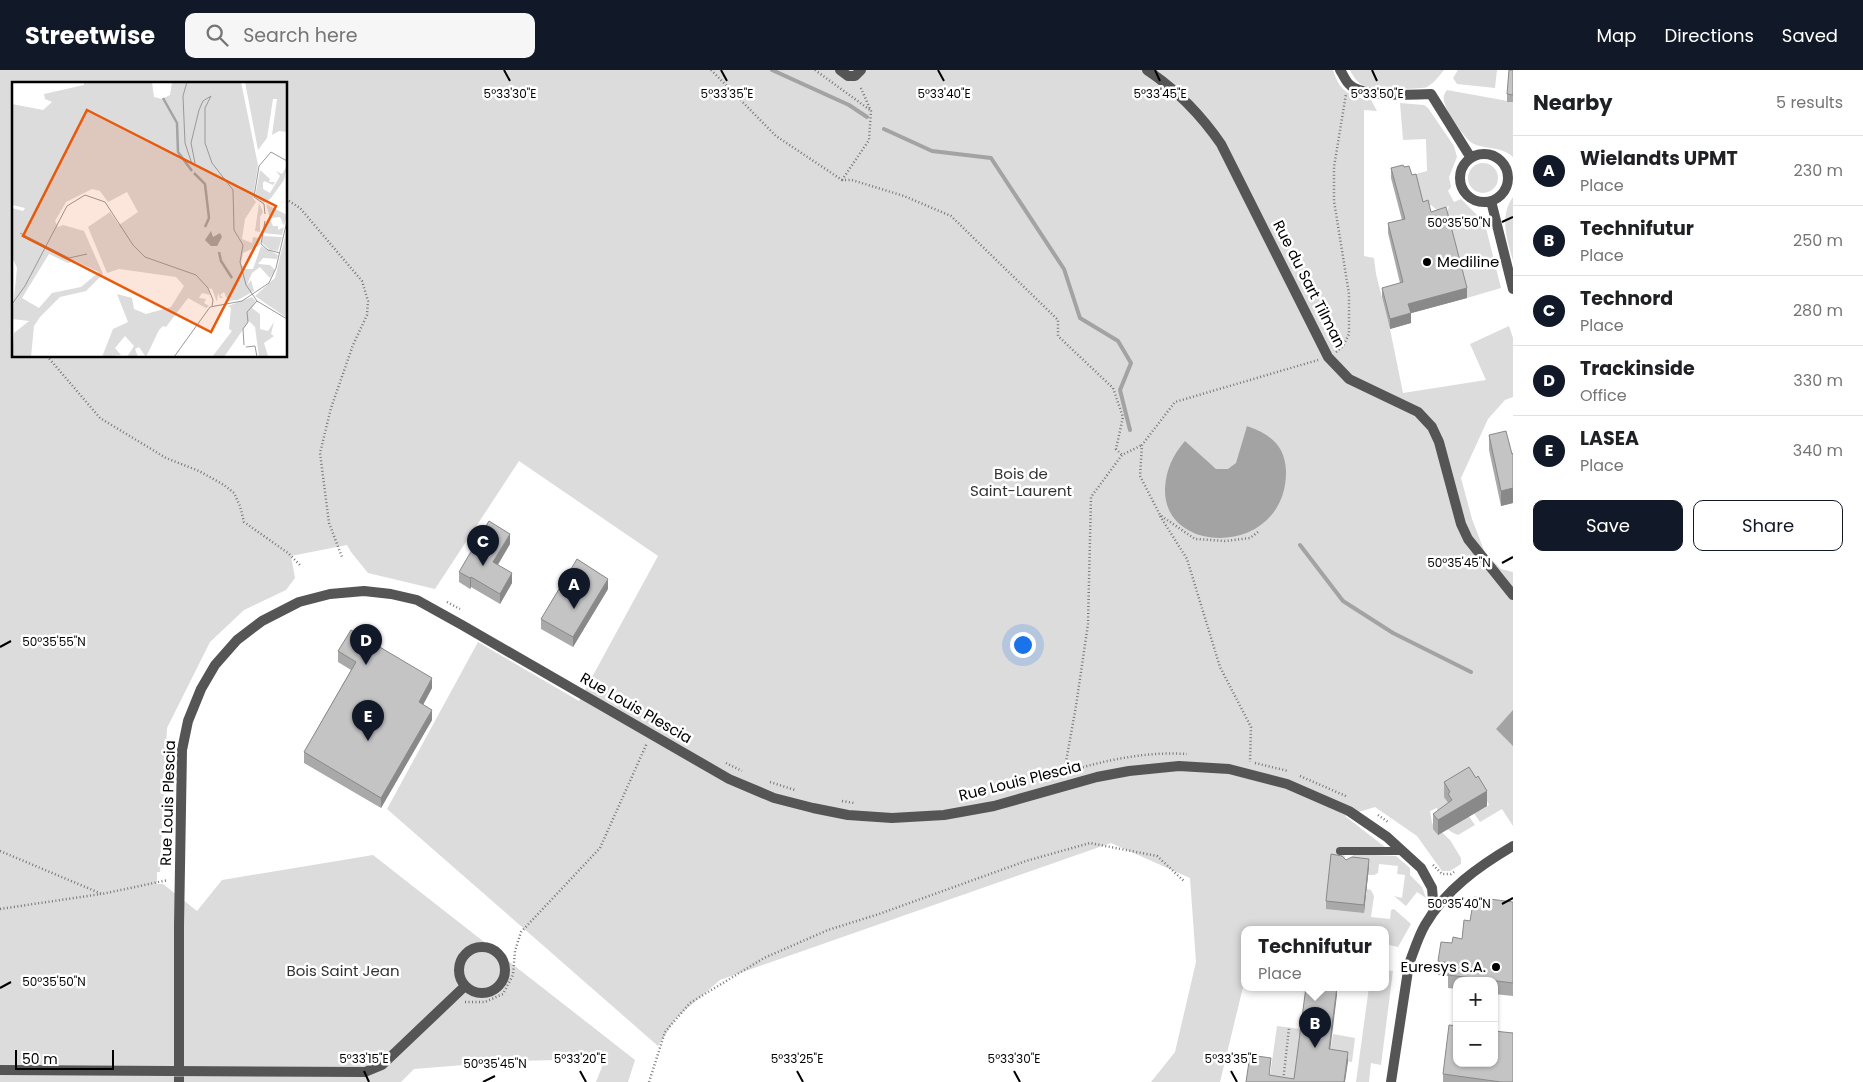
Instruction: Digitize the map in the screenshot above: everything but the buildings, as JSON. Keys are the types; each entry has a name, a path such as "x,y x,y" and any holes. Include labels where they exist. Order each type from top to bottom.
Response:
{"street":[{"path":"840,70 848,76 858,73"},
{"name":"Rue du Sart Tilman","path":"1147,70 1192,106 1207,122 1221,144 1328,358 1349,379 1418,412 1432,427 1439,442 1461,524 1468,539 1513,595"},
{"path":"1340,70 1349,85 1363,92 1431,94 1472,158"},
{"path":"1479,155 1494,157 1505,167 1507,182 1504,190 1500,196 1491,201 1486,202 1470,198 1461,185 1461,170 1465,163 1479,155"},
{"path":"1491,201 1513,289"},
{"name":"Rue Louis Plescia","path":"179,1082 182,750 188,721 201,689 216,664 237,640 262,620 299,602 330,594 364,591 391,594 417,600 462,624 709,768 752,790 795,804 848,815 892,818 944,815 994,806 1097,777 1121,772 1179,766 1229,769 1287,784 1349,810 1387,837 1421,868 1432,888 1434,911"},
{"path":"1391,1082 1409,964 1424,926 1434,911 1468,875 1513,846"},
{"path":"481,946 490,947 497,951 505,965 504,978 501,983 496,988 485,993 472,991 465,986 458,974 461,958 466,952 481,946"},
{"path":"0,1070 365,1072 382,1065 465,986"}],"lane":[{"path":"1347,862 1344,851 1402,851"}],"path":[{"path":"711,70 776,136 842,180 852,180 904,196 952,216 1058,320 1058,336 1112,388 1123,417 1116,449 1122,455"},
{"path":"815,70 871,111"},
{"path":"842,180 870,140 871,111 858,73"},
{"path":"1062,787 1088,624 1091,497 1122,455 1142,445 1175,402 1328,358 1343,346 1350,334 1349,294 1334,200 1334,167 1346,93 1349,85"},
{"path":"288,200 300,208 362,281 368,301 367,315 350,354 331,408 320,453 329,523 342,557"},
{"path":"49,358 100,418 166,458 199,472 224,485 234,493 244,522 288,553 301,566"},
{"path":"1142,445 1140,476 1160,515 1187,559 1220,667 1251,728 1250,762"},
{"path":"1160,515 1195,539 1226,541 1250,538 1258,532"},
{"path":"444,600 467,613"},
{"path":"463,1002 485,1002 498,997 506,990 513,975 514,951 521,932 600,848 651,735"},
{"path":"649,1082 665,1032 690,1003 764,958 828,930 879,914 1026,861 1090,843 1157,856 1185,882"},
{"path":"0,851 102,894"},
{"path":"1429,859 1442,874 1451,874 1463,866 1468,875"},
{"path":"168,872 168,881"},
{"path":"0,909 102,894 180,878"},
{"path":"1283,1082 1289,1028"}],"green space":[{"name":"Bois de Saint-Laurent","path":"0,70 1333,70 1346,92 1371,100 1377,111 1364,110 1364,256 1374,258 1403,393 1486,380 1470,344 1509,326 1513,338 1513,397 1505,400 1488,419 1461,478 1472,519 1485,553 1501,569 1513,572 1513,826 1502,809 1480,822 1473,812 1489,805 1485,797 1445,798 1450,807 1454,825 1468,815 1475,825 1458,835 1443,825 1437,808 1430,811 1432,823 1450,840 1461,858 1461,864 1450,871 1442,871 1417,836 1375,807 1345,816 1385,847 1338,847 1337,853 1345,856 1344,864 1364,913 1367,889 1371,890 1374,896 1371,917 1390,919 1391,910 1394,909 1411,924 1398,947 1389,945 1389,926 1241,926 1242,991 1220,1082 1151,1082 1175,1052 1196,962 1190,878 1111,843 720,980 676,1018 658,1046 387,809 478,642 579,701 658,556 519,461 435,589 368,573 347,545 291,556 295,578 286,590 244,610 210,642 167,728 160,872 157,872 157,884 163,884 197,911 222,880 373,855 635,1060 628,1082 596,1082 605,1059 512,1061 414,1069 401,1082 0,1082"},
{"path":"1350,70 1444,70 1427,87 1405,89 1362,85"},
{"path":"1458,70 1497,70 1495,88 1457,84 1453,78"},
{"path":"1447,90 1513,102 1513,157 1504,151 1472,143 1464,136 1445,105 1444,94"},
{"path":"1400,103 1424,105 1428,108 1454,146 1457,157 1449,177 1451,187 1448,191 1454,202 1461,199 1479,217 1486,228 1501,288 1467,298 1446,217 1449,206 1437,210 1431,205 1421,207 1409,176 1427,171 1426,139 1403,140"},
{"path":"1483,163 1494,167 1498,178 1494,189 1483,193 1472,189 1468,178 1472,167"},
{"path":"1513,197 1513,261 1505,228 1505,220 1506,212"},
{"path":"1354,854 1396,856 1410,868 1410,875 1422,887 1426,898 1417,892 1406,906 1394,896 1402,898 1405,875 1397,874 1398,866 1379,864 1378,873 1368,875 1369,867 1350,859"},
{"path":"1389,970 1393,971 1381,1065 1371,1063 1369,1082 1356,1082 1368,991 1389,991"},
{"path":"1277,1026 1301,1029 1295,1082 1269,1082"},
{"path":"1333,1034 1355,1038 1352,1062 1329,1059"}],"shaded area":[{"path":"1247,426 1269,437 1283,454 1286,471 1281,499 1267,520 1248,532 1225,538 1203,536 1183,527 1170,511 1165,489 1169,469 1177,452 1185,441 1216,469 1228,469 1236,463"},
{"path":"1513,710 1513,746 1496,729"}],"waterway":[{"path":"772,70 849,105 867,117"},
{"path":"884,129 932,151 991,158 1064,269 1080,318 1118,341 1131,363 1120,390 1130,430"},
{"path":"1300,545 1343,601 1393,633 1471,672"}],"place":[{"name":"Mediline","path":"1427,262"},
{"name":"Technord","path":"483,566"},
{"name":"Wielandts UPMT","path":"574,609"},
{"name":"Trackinside","path":"366,665"},
{"name":"LASEA","path":"368,741"},
{"name":"Euresys S.A.","path":"1496,967"},
{"name":"Technifutur","path":"1315,1048"}],"park label":[{"name":"Bois Saint Jean","path":"343,971"}]}
